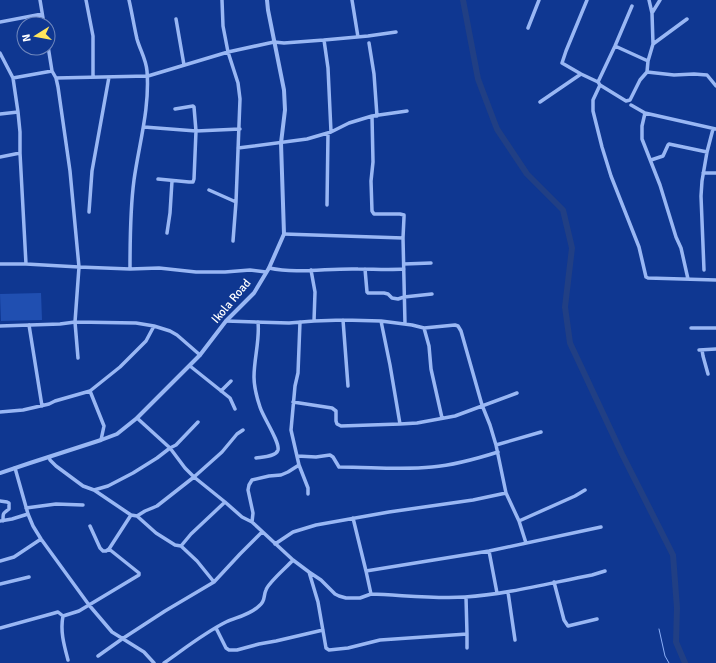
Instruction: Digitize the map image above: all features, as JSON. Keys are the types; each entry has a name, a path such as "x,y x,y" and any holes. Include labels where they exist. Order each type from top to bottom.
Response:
{"street":[{"path":"0,22 42,14 40,0"},
{"path":"86,0 93,36 93,77"},
{"path":"129,0 137,40 147,66 148,76 148,103 134,178 130,212 130,269"},
{"path":"222,0 223,26 228,52 238,83 240,99 240,129 233,241"},
{"name":"Ikola Road","path":"0,473 117,434 137,418 190,366 226,321 254,293 267,270 284,234 282,143 285,110 284,90 267,0"},
{"path":"352,0 358,37"},
{"path":"528,28 540,0"},
{"path":"587,0 562,62 563,64 599,83 626,101 630,100 640,80 647,72 648,61 653,44 652,13 649,0"},
{"path":"652,13 660,0"},
{"path":"632,6 592,100 593,111 606,161 639,247 646,277 716,280"},
{"path":"176,19 184,65"},
{"path":"653,44 687,19"},
{"path":"56,78 148,76 228,52 274,42 284,43 324,40 396,32"},
{"path":"324,40 328,68 330,132 327,205"},
{"path":"369,43 374,74 377,116"},
{"path":"615,46 648,61"},
{"path":"0,54 13,78 18,112 26,264"},
{"path":"50,56 52,71 56,78 70,171 78,268 75,322 78,358"},
{"path":"13,78 52,71"},
{"path":"647,72 674,75 707,75 716,86"},
{"path":"540,102 581,74"},
{"path":"89,212 92,171 108,77"},
{"path":"631,105 645,113 715,129 707,152 701,196 704,270"},
{"path":"158,179 193,182 194,179 196,131 194,107 175,109"},
{"path":"238,148 307,139 372,116 407,111"},
{"path":"0,114 18,112"},
{"path":"645,113 642,126 642,138 660,185 676,237 681,248 688,279"},
{"path":"372,116 372,211 374,214 404,215 405,324"},
{"path":"144,127 196,131 240,129"},
{"path":"651,160 664,156 669,144 707,152"},
{"path":"0,157 20,153"},
{"path":"704,173 716,173"},
{"path":"167,233 172,181"},
{"path":"209,190 236,202"},
{"path":"284,234 404,238"},
{"path":"404,264 431,263"},
{"path":"0,264 26,264 78,268 159,268 210,273 250,270 404,269"},
{"path":"365,269 368,293 384,293 388,294 392,298 432,294"},
{"path":"311,270 315,292 314,321"},
{"path":"226,321 289,323 343,320 381,321 424,328 455,325 459,327 482,405 498,452 506,493 520,521 526,543"},
{"path":"343,320 348,386"},
{"path":"381,321 400,424"},
{"path":"0,326 75,322 136,323 154,326 170,331 177,335 200,355"},
{"path":"256,458 274,454 278,450 278,446 272,432 260,409 254,378 259,330 258,322"},
{"path":"300,322 298,373 293,402 291,430 299,465 308,488 308,494"},
{"path":"29,325 42,406"},
{"path":"0,412 23,410 42,406 90,391 120,367 146,341 154,326"},
{"path":"424,328 429,346 442,418"},
{"path":"690,328 716,328"},
{"path":"708,374 701,350 716,349"},
{"path":"190,366 230,398 235,409"},
{"path":"221,391 231,381"},
{"path":"90,391 104,426 101,440"},
{"path":"293,402 332,408 336,411 336,421 341,426 400,424 417,423 455,416 517,393"},
{"path":"137,418 170,448 194,477 242,516 252,522 293,560 321,580 339,596 346,598 360,598 371,594 443,598 466,597 508,592 605,571"},
{"path":"94,490 108,486 157,458 182,440 198,422"},
{"path":"137,516 157,506 203,470 222,452 237,434 243,430"},
{"path":"496,445 540,432"},
{"path":"297,456 316,457 330,455 340,468 403,468 434,467 464,462 498,452"},
{"path":"49,457 56,466 83,486 94,490 131,515 137,516 156,533 175,545 181,546 198,561 214,582"},
{"path":"252,522 252,512 248,490 252,480 281,475 299,465"},
{"path":"15,468 32,526 41,540 89,605 112,632 144,652 154,663"},
{"path":"520,521 586,490"},
{"path":"275,544 293,532 316,525 457,501 473,500 506,493"},
{"path":"0,502 7,502 9,504 9,509 4,511 2,521 28,514"},
{"path":"181,546 191,534 225,502"},
{"path":"26,508 56,504 83,505"},
{"path":"90,526 100,548 103,551 106,551 109,549 131,515"},
{"path":"354,518 371,594"},
{"path":"366,571 488,551 601,527"},
{"path":"98,656 165,611 214,582 262,532"},
{"path":"0,561 14,557 41,540"},
{"path":"63,616 79,611 140,574 109,549"},
{"path":"488,551 497,593"},
{"path":"164,663 226,622 241,617 260,606 264,602 266,589 293,560"},
{"path":"309,572 318,602 326,648 329,650 348,648 380,640 467,634"},
{"path":"0,584 29,577"},
{"path":"554,582 564,620 568,626 597,619"},
{"path":"508,592 515,640"},
{"path":"466,597 468,648"},
{"path":"0,628 58,612 63,616"},
{"path":"63,616 61,625 68,660"},
{"path":"216,628 226,648 229,650 237,650 323,630"}],"shaded area":[{"path":"41,293 42,320 1,321 0,294"}],"waterway":[{"path":"463,0 478,79 497,129 527,174 563,210 572,248 565,307 570,343 622,454 673,555 677,608 676,642 685,663"},
{"path":"659,629 665,656 669,663"}]}
